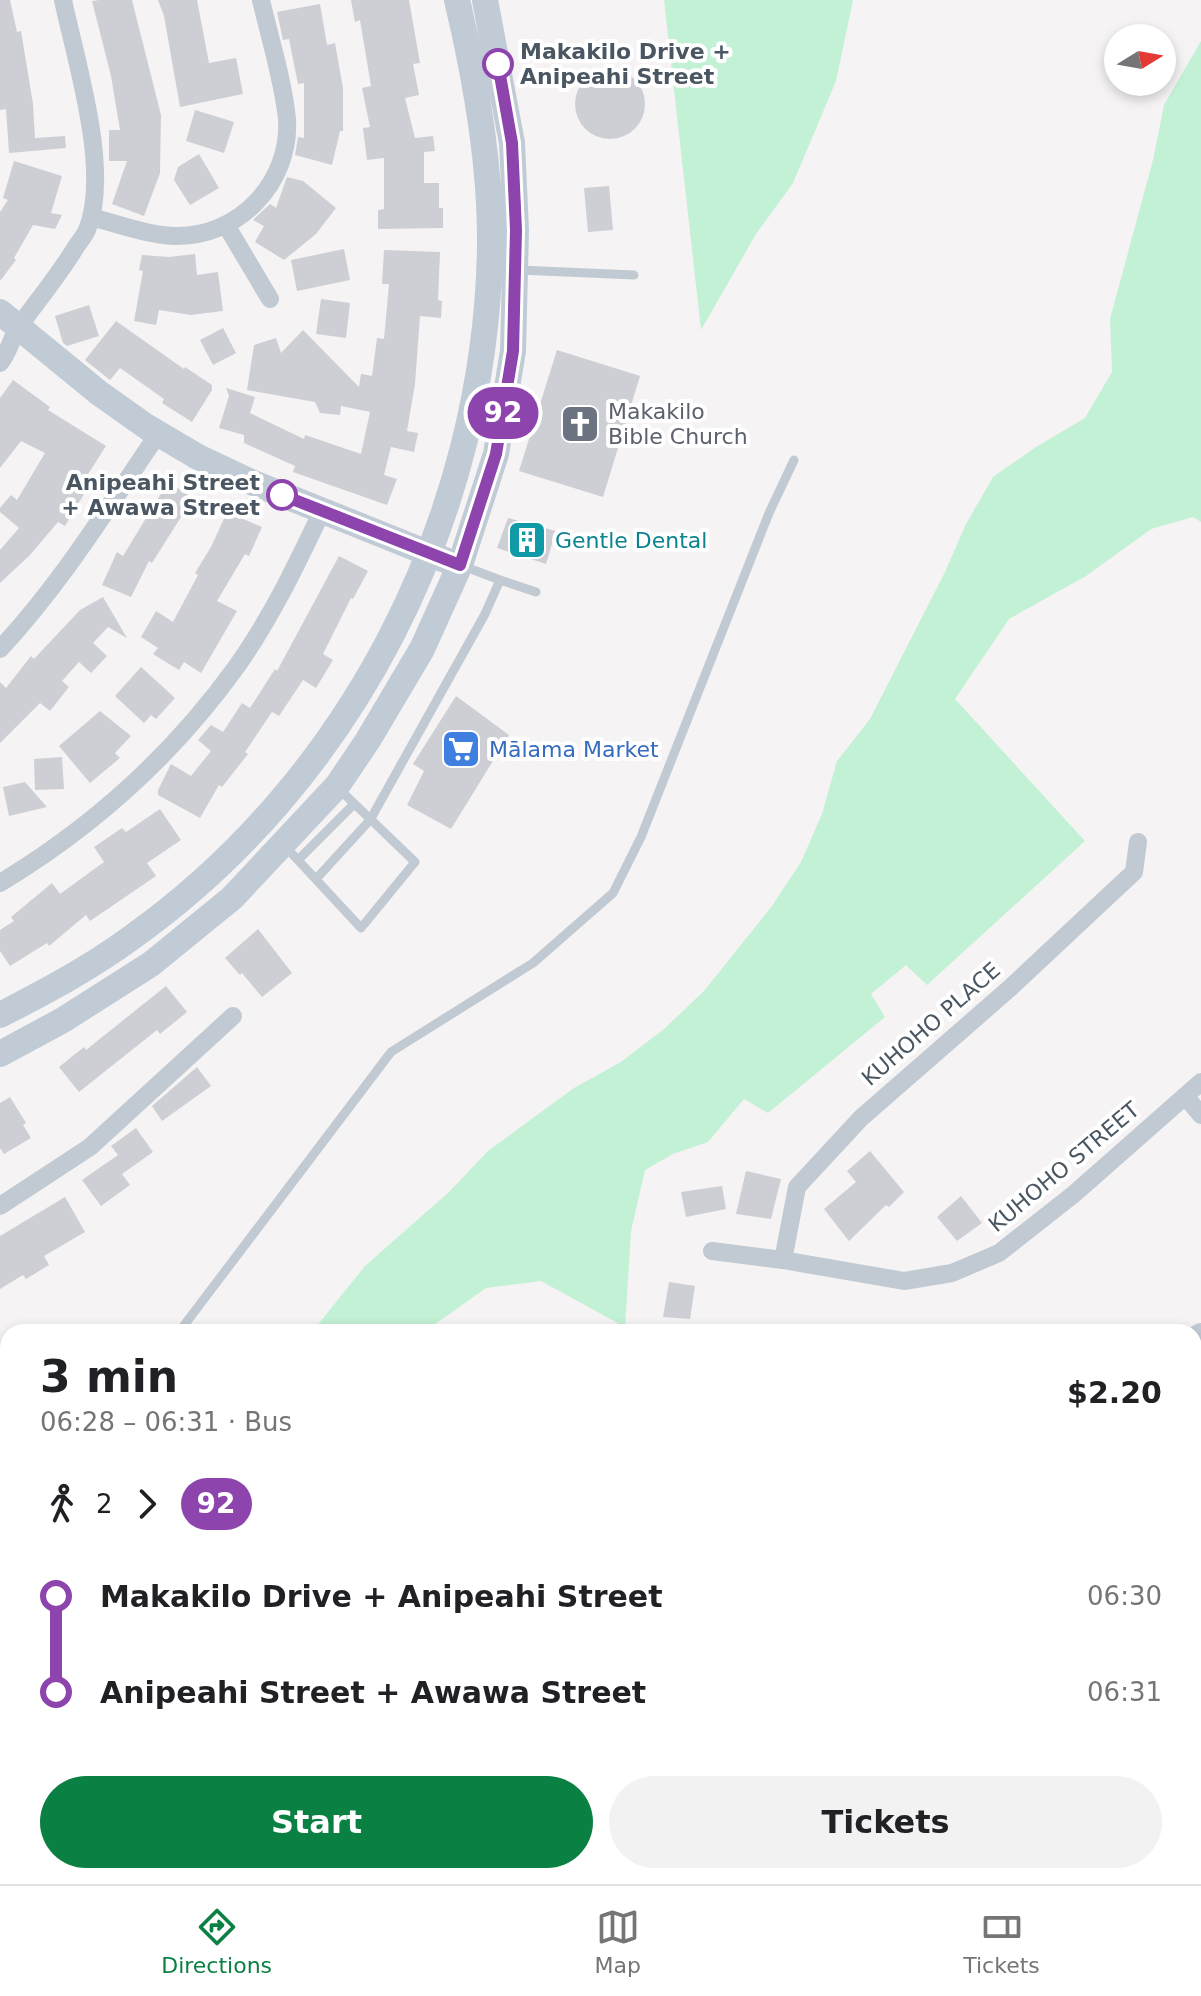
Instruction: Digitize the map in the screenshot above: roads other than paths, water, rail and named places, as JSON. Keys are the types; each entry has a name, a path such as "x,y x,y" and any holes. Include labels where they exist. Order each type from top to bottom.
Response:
{"main road":[{"path":"0,1015 46,992 131,938 210,875 280,803 342,723 393,636 429,555 464,447 483,347 490,246 484,145 457,0"},
{"path":"0,1054 63,1020 151,964 291,852 345,795 410,671 460,565 496,454 513,351 512,143 485,0"},
{"path":"9,320 99,393 158,434 238,476 460,565"}],"street":[{"path":"0,363 8,353 9,320 64,267 86,233 91,217 96,180 95,140 63,0"},
{"path":"91,217 152,233 177,236 202,234 226,225 247,211 265,193 278,171 285,147 285,108 261,0"},
{"path":"226,225 270,299"},
{"path":"0,649 32,615 60,578 158,434"},
{"path":"0,883 47,855 118,799 182,736 238,665 285,589 322,511"},
{"name":"KUHOHO PLACE","path":"783,1260 797,1187 861,1118 1010,988 1134,872 1138,842"},
{"path":"0,1206 90,1147 233,1016"},
{"name":"KUHOHO STREET","path":"712,1251 904,1281 952,1273 999,1253 1074,1194 1201,1082"},
{"path":"1185,1096 1201,1115"}],"lane":[{"path":"515,270 634,275"},
{"path":"185,1324 391,1052 533,963 613,893 641,837 769,513 794,460"},
{"path":"460,565 536,592"},
{"path":"316,879 370,820 485,614 500,580"},
{"path":"291,852 361,928 415,862 345,795"}],"place":[{"name":"Makakilo Drive + Anipeahi Street","path":"498,64"},
{"name":"Makakilo Bible Church","path":"580,424"},
{"name":"Anipeahi Street + Awawa Street","path":"282,495"},
{"name":"Gentle Dental","path":"527,540"},
{"name":"Mālama Market","path":"461,749"}]}
